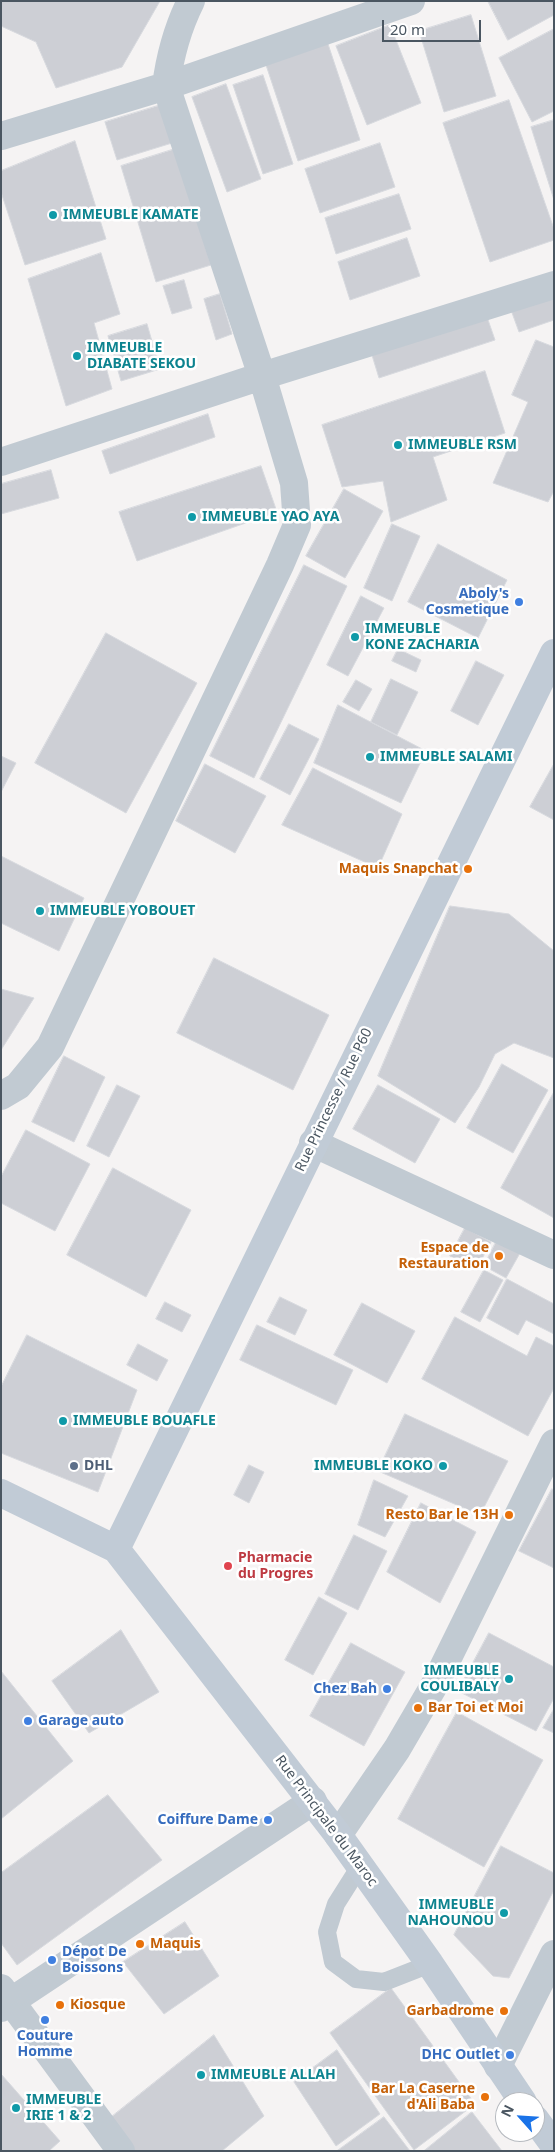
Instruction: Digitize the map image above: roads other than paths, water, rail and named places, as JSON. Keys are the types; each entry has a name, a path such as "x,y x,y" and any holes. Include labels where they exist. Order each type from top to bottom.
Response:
{"street":[{"path":"1,1096 18,1086 50,1047 276,574 297,525 294,483 262,376 166,86 170,56 179,26 190,1"},
{"path":"1,136 166,86 411,1"},
{"path":"1,462 262,376 554,285"},
{"name":"Rue Princesse / Rue P60","path":"116,1549 554,653"},
{"path":"313,1144 554,1255"},
{"path":"338,1834 397,1749 435,1684 554,1442"},
{"path":"1,1493 116,1549"},
{"name":"Rue Principale du Maroc","path":"116,1549 338,1834 430,1964 516,2092"},
{"path":"121,2151 4,1998 313,1801"},
{"path":"498,2066 554,1954"},
{"path":"545,2133 554,2145"}],"lane":[{"path":"360,1866 336,1904 327,1932 333,1962 356,1979 384,1982 430,1964"}],"place":[{"name":"IMMEUBLE KAMATE","path":"53,215"},
{"name":"IMMEUBLE DIABATE SEKOU","path":"77,356"},
{"name":"IMMEUBLE RSM","path":"398,445"},
{"name":"IMMEUBLE YAO AYA","path":"192,517"},
{"name":"Aboly's Cosmetique","path":"519,602"},
{"name":"IMMEUBLE KONE ZACHARIA","path":"355,637"},
{"name":"IMMEUBLE SALAMI","path":"370,757"},
{"name":"Maquis Snapchat","path":"468,869"},
{"name":"IMMEUBLE YOBOUET","path":"40,911"},
{"name":"Espace de Restauration","path":"499,1256"},
{"name":"IMMEUBLE BOUAFLE","path":"63,1421"},
{"name":"DHL","path":"74,1466"},
{"name":"IMMEUBLE KOKO","path":"443,1466"},
{"name":"Resto Bar le 13H","path":"509,1515"},
{"name":"Pharmacie du Progres","path":"228,1566"},
{"name":"IMMEUBLE COULIBALY","path":"509,1679"},
{"name":"Chez Bah","path":"387,1689"},
{"name":"Bar Toi et Moi","path":"418,1708"},
{"name":"Garage auto","path":"28,1721"},
{"name":"Coiffure Dame","path":"268,1820"},
{"name":"IMMEUBLE NAHOUNOU","path":"504,1913"},
{"name":"Maquis","path":"140,1944"},
{"name":"Dépot De Boissons","path":"52,1960"},
{"name":"Kiosque","path":"60,2005"},
{"name":"Garbadrome","path":"504,2011"},
{"name":"Couture Homme","path":"45,2020"},
{"name":"DHC Outlet","path":"510,2055"},
{"name":"IMMEUBLE ALLAH","path":"201,2075"},
{"name":"Bar La Caserne d'Ali Baba","path":"485,2097"},
{"name":"IMMEUBLE IRIE 1 & 2","path":"16,2108"}]}
